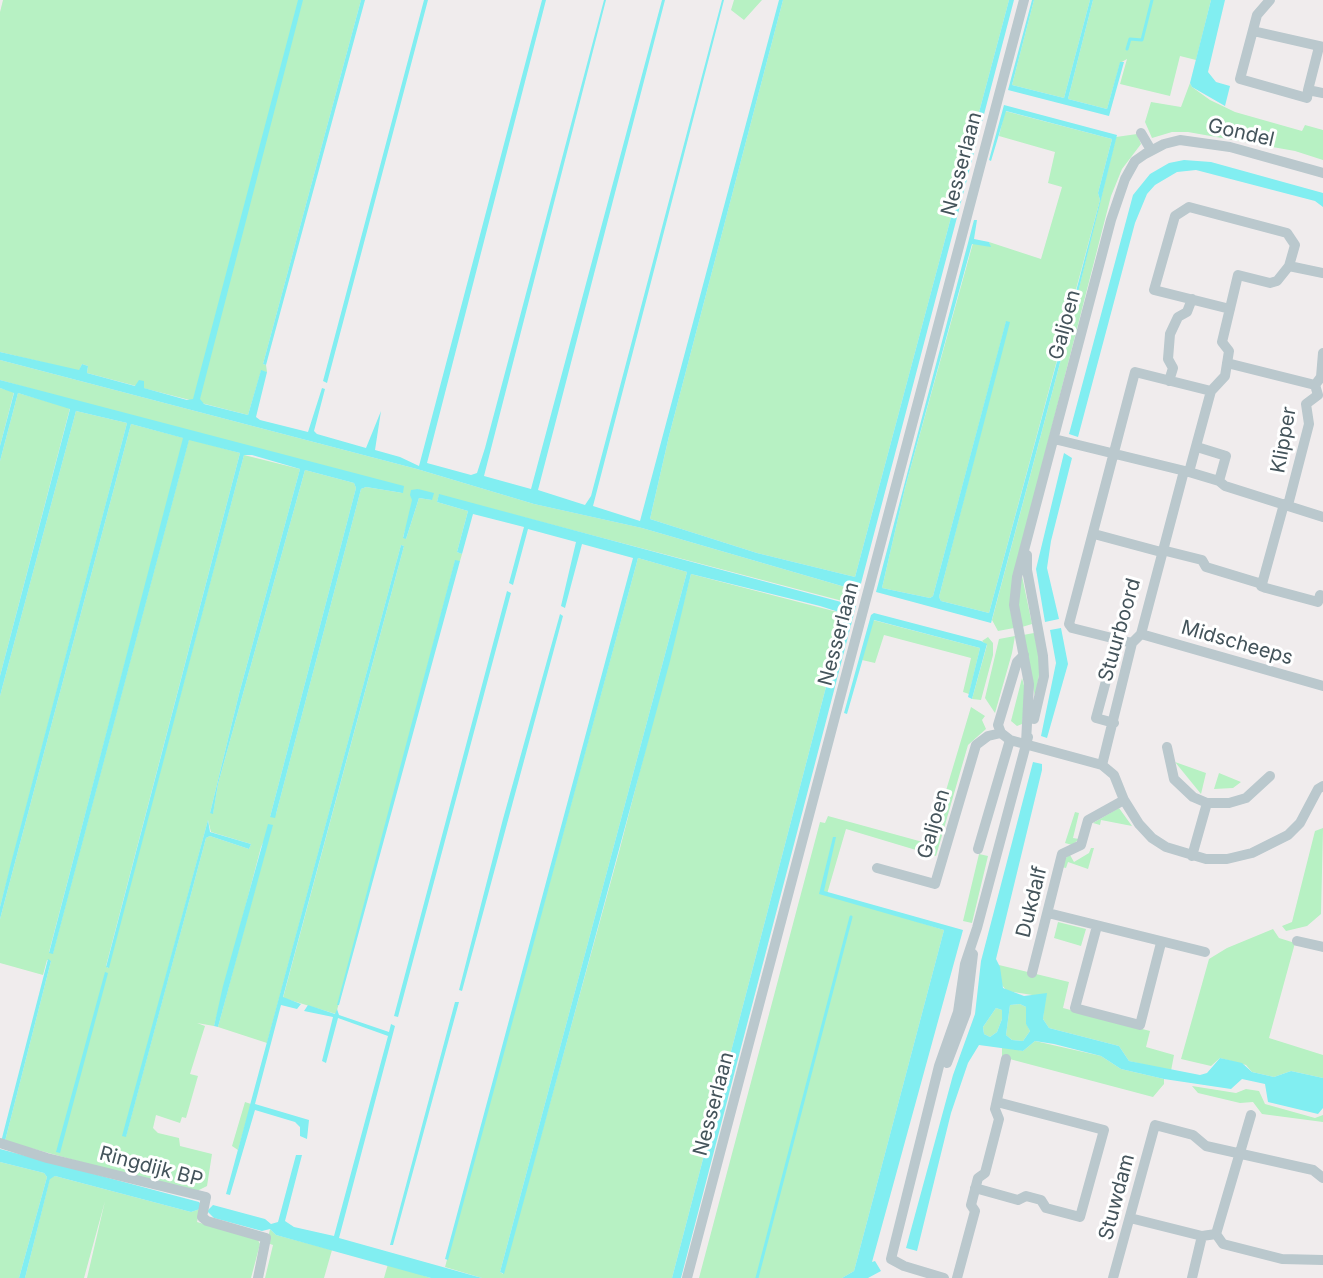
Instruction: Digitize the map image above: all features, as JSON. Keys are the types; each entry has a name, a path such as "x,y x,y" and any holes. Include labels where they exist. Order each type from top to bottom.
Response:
{"street":[{"name":"Nesserlaan","path":"687,1278 1023,0"},
{"path":"1252,31 1321,47 1307,98 1240,79 1252,31 1257,15 1270,0"},
{"path":"1308,90 1323,93"},
{"path":"1141,134 1151,150"},
{"name":"Gondel","path":"1151,150 1180,140 1201,141 1323,173"},
{"name":"Galjoen","path":"1026,743 1030,709 1024,656 1014,605 1017,577 1118,198 1135,161 1151,150"},
{"path":"1230,309 1154,290 1174,216 1189,207 1287,233 1295,246 1289,266 1277,281 1270,283 1238,275 1230,309 1222,342 1230,351 1227,363 1319,392"},
{"path":"1289,266 1323,273"},
{"path":"1169,381 1173,368 1168,359 1170,334 1178,316 1187,312 1192,299"},
{"name":"Klipper","path":"1286,505 1309,424 1306,404 1319,392 1323,353"},
{"name":"Stuurboord","path":"1106,681 1096,718 1114,721 1132,643 1141,634 1161,551 1186,472 1197,447 1211,391 1225,375 1227,363"},
{"path":"1132,643 1072,628 1069,624 1135,372 1211,391"},
{"path":"1054,439 1219,481 1225,486 1323,517"},
{"path":"1197,447 1226,456 1219,481"},
{"path":"1262,584 1286,505"},
{"path":"1094,534 1202,560 1206,567 1262,584 1261,586 1266,588 1318,602 1320,595 1323,596"},
{"name":"Galjoen","path":"944,1278 904,1266 891,1259 930,1109 966,1013 977,928 1044,676 1043,656 1027,570 1028,539"},
{"name":"Midscheeps","path":"1141,634 1323,686"},
{"path":"1024,656 1017,662 998,725 1001,733 1010,740 1102,765 1114,775 1124,800 1152,838 1192,856 1227,859 1252,853 1288,835 1300,823 1318,789 1323,786"},
{"path":"1102,765 1114,721"},
{"name":"Galjoen","path":"877,868 935,884 976,745 988,736 1001,733"},
{"path":"978,849 1010,740"},
{"path":"1167,747 1174,779 1193,797 1207,803 1228,803 1246,798 1270,776"},
{"name":"Dukdalf","path":"1032,973 1062,854 1081,845 1088,820 1124,800"},
{"path":"1192,856 1207,803"},
{"path":"1048,913 1161,943 1205,952"},
{"path":"1097,926 1075,1008 1140,1025 1161,943"},
{"path":"1297,941 1323,947"},
{"path":"957,1278 975,1211 971,1205 975,1188 978,1178 984,1173 999,1119 995,1109 1006,1059"},
{"path":"975,1188 1018,1200 1026,1196 1041,1200 1046,1208 1080,1217 1104,1130 996,1102"},
{"path":"1216,1234 1251,1115"},
{"name":"Stuwdam","path":"1113,1278 1155,1125 1193,1135 1206,1146 1240,1155"},
{"name":"Ringdijk BP","path":"0,1143 47,1158 207,1197 202,1216 207,1221 266,1239 258,1278"},
{"path":"1240,1155 1313,1170 1323,1178"},
{"path":"1130,1218 1202,1236 1216,1234"},
{"path":"1216,1234 1224,1244 1282,1259 1323,1260"},
{"path":"1192,1278 1202,1236"}],"green space":[{"path":"3,0 361,0 263,364 266,365 267,372 261,371 248,415 143,388 144,381 136,386 87,373 88,366 82,364 79,371 0,352 0,12"},
{"path":"734,0 762,0 744,20 731,10"},
{"path":"783,0 1009,0 855,577 757,553 650,519 669,436"},
{"path":"1034,0 1090,0 1064,98 1012,85"},
{"path":"1093,0 1211,0 1196,60 1180,56 1170,96 1120,84 1127,59 1120,63 1107,109 1068,99"},
{"path":"1190,83 1210,100 1235,112 1302,131 1305,125 1323,130 1323,160 1295,151 1188,132 1172,132 1152,138 1145,122 1151,102 1181,107"},
{"path":"1005,111 1112,139 1098,193 1100,200 989,613 941,601 939,597 1009,322 1006,322 933,596 930,598 882,588 905,488 973,243 990,246 989,242 1041,259 1062,187 1048,183 1055,152 999,136"},
{"path":"1137,134 1141,144 1122,169 1111,196 1013,578 1010,608 1014,628 998,631 992,620 1069,329 1116,137"},
{"path":"0,360 417,469 534,504 642,528 852,589 850,603 439,495 437,502 468,511 457,552 462,554 460,561 455,561 336,1014 283,998 404,546 401,545 267,1043 218,1027 272,825 261,847 214,1026 197,1023 205,1026 190,1074 198,1076 186,1118 182,1117 180,1123 156,1115 153,1128 158,1133 179,1138 180,1146 212,1154 207,1186 197,1191 161,1184 5,1141 51,961 47,960 43,975 0,963 0,919 131,424 184,438 49,952 53,953 189,439 240,453 106,966 108,968 244,455 300,469 239,694 210,813 213,813 218,784 305,470 354,483 356,488 270,817 276,814 361,489 366,487 403,493 0,380","holes":["418,489 432,500 419,498 406,539 403,537","208,820 211,832 251,844 249,849 210,836 206,838 126,1136 123,1136"]},
{"path":"0,388 14,392 0,446"},
{"path":"18,393 70,408 0,676 0,461"},
{"path":"76,411 127,423 0,907 0,696"},
{"path":"638,558 687,572 500,1272 503,1274 619,852 691,574 845,614 672,1278 482,1278 445,1267"},
{"path":"1021,571 1032,624 1022,627 1017,605"},
{"path":"873,620 980,648 969,694 963,692 971,658 884,635 875,663 862,660"},
{"path":"1034,633 1041,664 1035,697 1023,635"},
{"path":"1015,636 995,713 985,698 999,639"},
{"path":"988,637 993,643 993,655 981,700 972,699 987,645 982,641"},
{"path":"1022,678 1026,693 1022,724 1017,726 1011,721"},
{"path":"971,707 985,716 982,720 986,729 968,745 936,856 846,829 827,894 944,930 854,1271 842,1278 699,1278 820,822 825,823 828,816 930,844"},
{"path":"1175,762 1206,773 1201,794"},
{"path":"1219,773 1241,782 1233,788 1214,789"},
{"path":"1119,808 1132,826 1101,820 1100,825 1093,823"},
{"path":"1075,812 1079,813 1073,838 1079,839 1072,845 1065,843"},
{"path":"1323,828 1321,914 1307,926 1286,931 1282,926 1292,922 1315,831"},
{"path":"1091,848 1094,848 1088,869 1068,862 1066,868 1062,867 1064,859 1070,855 1074,862 1089,853"},
{"path":"979,854 988,856 972,923 963,921"},
{"path":"1058,922 1086,929 1081,946 1054,938"},
{"path":"1273,929 1279,938 1295,943 1269,1038 1323,1055 1323,1078 1291,1071 1274,1077 1252,1072 1246,1065 1220,1058 1211,1066 1181,1059 1209,959 1227,948"},
{"path":"999,965 1069,982 1063,1008 1150,1031 1146,1047 1174,1055 1171,1071 1129,1061 1119,1046 1049,1028 1043,1019 1045,997 1007,991 1001,984"},
{"path":"1020,1004 1026,1007 1026,1023 1030,1031 1023,1041 1012,1040 1006,1035 1010,1005"},
{"path":"996,1008 1002,1010 1002,1019 997,1032 990,1037 984,1034 983,1027"},
{"path":"1035,1041 1101,1056 1121,1069 1164,1079 1164,1084 1153,1097 1002,1057 1002,1046 1023,1051"},
{"path":"1192,1086 1236,1093 1246,1089 1259,1091 1265,1104 1315,1118 1323,1115 1323,1122 1262,1114 1253,1102 1240,1103 1198,1093"},
{"path":"245,1102 251,1104 238,1150 232,1146"},
{"path":"0,1162 44,1173 47,1177 19,1278 0,1278"},
{"path":"55,1176 191,1212 200,1209 197,1222 258,1240 260,1244 251,1278 87,1278 105,1201 84,1278 25,1278 50,1178"},
{"path":"270,1229 276,1235 332,1250 324,1278 265,1278 273,1245 267,1243"},
{"path":"388,1264 431,1278 384,1278"}],"water":[{"path":"298,0 303,0 200,399 204,404 248,415 261,370 267,372 256,417 308,432 322,388 325,389 314,431 317,434 366,448 381,411 375,450 400,457 419,466 542,0 546,0 427,463 471,475 477,473 485,448 604,0 606,0 484,476 531,489 662,0 665,0 538,490 585,505 591,496 722,0 724,0 593,506 640,521 779,0 783,0 669,436 650,519 757,553 855,577 1009,0 1014,0 859,591 642,528 534,504 417,469 0,360 0,352 79,370 82,364 88,366 87,373 135,386 139,380 144,381 144,388 187,400 193,399"},
{"path":"361,0 365,0 266,365 263,364"},
{"path":"424,0 428,0 327,383 323,381"},
{"path":"1032,0 1034,0 1012,85 1064,98 1090,0 1093,0 1068,99 1107,109 1120,62 1124,62 1109,116 1008,90"},
{"path":"1211,0 1225,0 1208,72 1216,82 1230,86 1225,106 1192,87 1190,83"},
{"path":"1004,105 1117,135 1069,329 991,623 876,592 974,220 977,220 974,239 989,242 991,247 972,244 905,488 882,588 930,598 933,596 1006,321 1010,322 939,597 941,601 989,613 1079,280 1100,200 1098,193 1112,139 1006,111 991,161 989,160"},
{"path":"1184,160 1211,162 1323,193 1323,207 1315,201 1196,170 1177,172 1155,185 1147,194 1135,223 1078,437 1069,434 1133,195 1150,174 1169,163"},
{"path":"0,380 404,486 403,493 366,487 361,489 275,818 270,817 356,488 354,483 305,470 218,784 213,814 210,813 239,694 300,469 252,455 244,455 109,968 106,967 240,453 189,440 53,954 49,953 183,438 131,424 0,919 0,907 11,863 127,423 76,411 0,696 0,676 70,409 18,393 0,461 0,446 14,393 0,388"},
{"path":"1064,453 1072,458 1051,541 1047,568 1059,619 1045,622 1036,569"},
{"path":"418,489 434,493 432,500 419,498 406,539 403,538 412,500 411,490"},
{"path":"439,494 856,606 681,1278 672,1278 845,614 691,574 670,661 504,1274 500,1272 687,572 638,558 448,1260 445,1259 633,558 582,544 565,608 561,606 576,542 528,529 513,585 509,583 524,527 473,514 462,554 457,552 468,511 437,502"},
{"path":"401,545 404,546 283,997 301,1004 297,1009 281,1005 255,1104 309,1120 307,1139 300,1136 300,1127 295,1122 255,1110 230,1195 226,1194"},
{"path":"455,560 460,561 339,1005 337,1005"},
{"path":"507,591 511,593 398,1017 394,1016"},
{"path":"874,613 987,644 972,699 968,697 980,648 874,620 847,714 844,713 871,615"},
{"path":"560,614 563,616 462,991 459,990 503,819"},
{"path":"1061,628 1068,664 1047,738 1041,736 1056,663 1050,630"},
{"path":"1033,762 1042,764 996,959 1000,967 1003,988 1024,996 1047,993 1043,1019 1049,1028 1119,1046 1129,1061 1200,1075 1207,1073 1220,1058 1242,1063 1252,1072 1274,1077 1291,1071 1323,1078 1323,1108 1318,1114 1268,1102 1265,1084 1242,1079 1231,1089 1164,1079 1121,1069 1101,1056 1054,1044 1035,1041 1023,1051 979,1045 968,1063 951,1113 917,1251 906,1248 953,1075 975,1014 981,961","holes":["1020,1004 1026,1007 1026,1024 1030,1031 1023,1041 1012,1040 1006,1035 1010,1005","996,1008 1002,1010 1002,1019 997,1032 990,1037 984,1034 983,1027"]},
{"path":"208,820 210,832 251,844 249,849 210,836 206,838 126,1137 122,1136"},
{"path":"268,824 273,825 218,1027 214,1026 223,986"},
{"path":"833,837 836,837 824,891 963,930 872,1262 875,1261 881,1271 868,1278 842,1278 854,1271 944,930 819,894"},
{"path":"48,959 51,961 5,1141 1,1142"},
{"path":"105,972 108,973 60,1153 56,1152"},
{"path":"455,1002 459,1002 393,1245 390,1245"},
{"path":"308,1005 335,1014 337,1009 339,1015 389,1032 391,1024 395,1026 339,1238 482,1278 431,1278 276,1235 270,1229 262,1231 214,1218 207,1211 213,1205 265,1219 271,1224 278,1222 296,1155 302,1155 285,1221 294,1227 334,1236 388,1036 338,1018 326,1063 322,1061 333,1017 304,1011"},
{"path":"0,1149 199,1202 200,1209 191,1212 55,1176 50,1179 25,1278 19,1278 47,1177 44,1173 0,1162"}],"waterway":[{"path":"1127,49 1130,39 1142,40 1152,0"},
{"path":"757,1278 851,917"}]}
